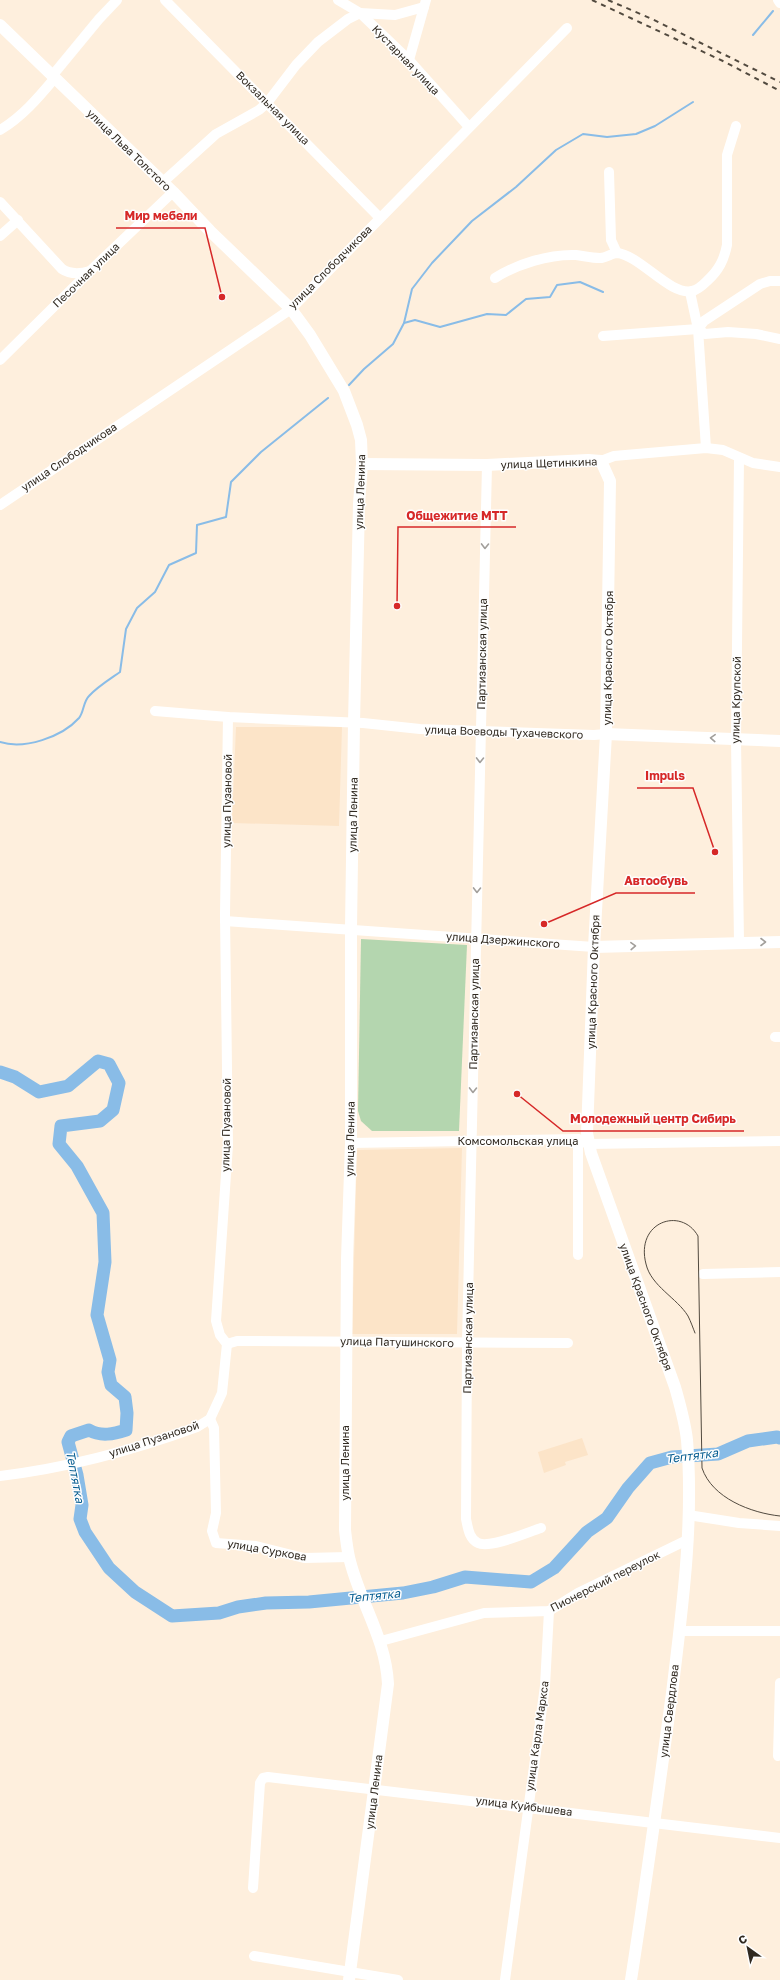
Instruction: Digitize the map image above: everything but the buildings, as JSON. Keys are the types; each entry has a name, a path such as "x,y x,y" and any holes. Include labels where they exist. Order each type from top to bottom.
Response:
{"main road":[{"name":"улица Льва Толстого","path":"0,25 53,78 163,182 210,231 290,309"},
{"name":"улица Ленина","path":"290,309 310,335 344,391 357,424 361,440 362,464 359,504 354,723 351,928 351,1143 347,1259 345,1530 349,1558 381,1641 386,1663 388,1684 350,1975"},
{"name":"улица Щетинкина","path":"362,464 487,465 588,460 601,461"},
{"name":"улица Красного Октября","path":"601,461 610,481 606,734 594,947 587,1133 583,1141 675,1387 687,1440"},
{"name":"улица Воеводы Тухачевского","path":"606,734 780,741"},
{"name":"улица Дзержинского","path":"594,947 780,942"},
{"name":"улица Свердлова","path":"631,1980 655,1824 680,1630 688,1515 687,1440"}],"street":[{"path":"0,130 12,124 26,111 99,19 117,0"},
{"name":"Вокзальная улица","path":"165,0 380,218"},
{"name":"Кустарная улица","path":"338,0 360,14 409,60 469,127"},
{"path":"163,182 216,134 259,110 267,103 296,64 318,42 340,24 360,14 395,15 425,3"},
{"path":"409,60 425,3"},
{"name":"улица Слободчикова","path":"0,505 290,309 567,28"},
{"path":"495,278 511,268 533,262 569,256 599,258 617,253 631,258 666,283 690,292 699,288 713,276 725,256 727,245 727,155 736,126"},
{"path":"609,172 611,240 617,253"},
{"name":"Песочная улица","path":"0,360 173,192"},
{"path":"0,202 62,269 66,272 77,274 90,271"},
{"path":"0,236 18,220"},
{"path":"698,329 708,318 760,284 770,281 780,281"},
{"path":"690,292 698,329 706,448"},
{"path":"603,336 698,329 705,334 728,332 756,334 780,339"},
{"name":"улица Щетинкина","path":"601,461 614,456 706,448 723,450 753,463 780,466"},
{"name":"улица Крупской","path":"738,942 736,740 740,458"},
{"name":"Партизанская улица","path":"487,465 467,1343 466,1519 472,1538 477,1543 483,1545 493,1544 541,1528"},
{"name":"улица Воеводы Тухачевского","path":"155,711 228,717 354,723 481,732 606,734"},
{"name":"улица Пузановой","path":"0,1476 54,1468 86,1461 188,1431 204,1424 210,1419 222,1393 227,1344 220,1335 216,1321 228,1145 225,921 228,717"},
{"name":"улица Дзержинского","path":"225,921 351,928 594,947"},
{"name":"Комсомольская улица","path":"351,1143 472,1140 780,1141"},
{"path":"578,1255 583,1141"},
{"path":"703,1274 780,1272"},
{"name":"улица Патушинского","path":"227,1344 237,1341 346,1340 467,1343 568,1343"},
{"name":"улица Суркова","path":"210,1419 214,1428 216,1513 212,1531 216,1542 256,1546 304,1558 349,1558"},
{"path":"688,1515 739,1523 780,1526"},
{"name":"Пионерский переулок","path":"381,1641 484,1613 549,1611 578,1593 687,1540"},
{"name":"улица Карла Маркса","path":"506,1980 545,1686 549,1611"},
{"path":"680,1630 780,1631"},
{"path":"778,1756 780,1683"},
{"name":"улица Куйбышева","path":"253,1888 260,1783 263,1778 268,1776 528,1806 655,1824 780,1838"},
{"path":"254,1956 350,1975 398,1980"}],"shaded area":[{"path":"236,727 342,727 339,826 232,823"},
{"path":"462,1148 457,1334 352,1334 357,1150"},
{"path":"582,1438 588,1455 565,1462 566,1465 544,1473 538,1452"}],"green space":[{"path":"361,939 467,945 459,1131 372,1131 361,1121 358,1111"}],"waterway":[{"path":"753,35 773,11"},
{"path":"349,385 364,369 393,344 404,323 412,289 432,263 472,221 516,187 556,150 583,134 607,137 636,134 655,126 693,102"},
{"path":"404,323 415,320 440,327 487,314 506,315 526,299 550,297 557,285 580,282 603,292"},
{"path":"0,742 20,744 42,740 63,731 79,718 89,696 120,672 126,629 137,608 155,592 169,565 196,553 197,525 226,517 231,482 261,452 328,398"},
{"name":"Тептятка","path":"0,1072 15,1077 39,1092 68,1086 98,1061 109,1064 119,1083 113,1110 100,1121 61,1126 59,1144 77,1166 103,1213 105,1262 97,1315 110,1360 108,1372 111,1385 125,1397 127,1413 126,1430 112,1434 98,1434 89,1430 71,1436 68,1442 77,1475 82,1505 80,1519 85,1532 109,1568 135,1592 172,1616 219,1613 238,1607 266,1603 309,1602 403,1593 433,1587 465,1577 531,1582 554,1568 587,1532 607,1518 628,1488 650,1463 672,1457 718,1454 748,1441 777,1437 780,1438"}],"tram line":[{"path":"695,1333 688,1316 678,1303 653,1279 646,1264 644,1250 647,1238 653,1229 662,1223 671,1221 681,1222 690,1227 698,1236 702,1468 707,1479 723,1496 745,1507 780,1516"}],"railway":[{"path":"592,0 725,62 780,91"},
{"path":"608,0 652,19 780,82"}],"place":[{"name":"Мир мебели","path":"222,297"},
{"name":"Общежитие МТТ","path":"397,606"},
{"name":"Impuls","path":"715,852"},
{"name":"Автообувь","path":"544,924"},
{"name":"Молодежный центр Сибирь","path":"517,1094"}]}
